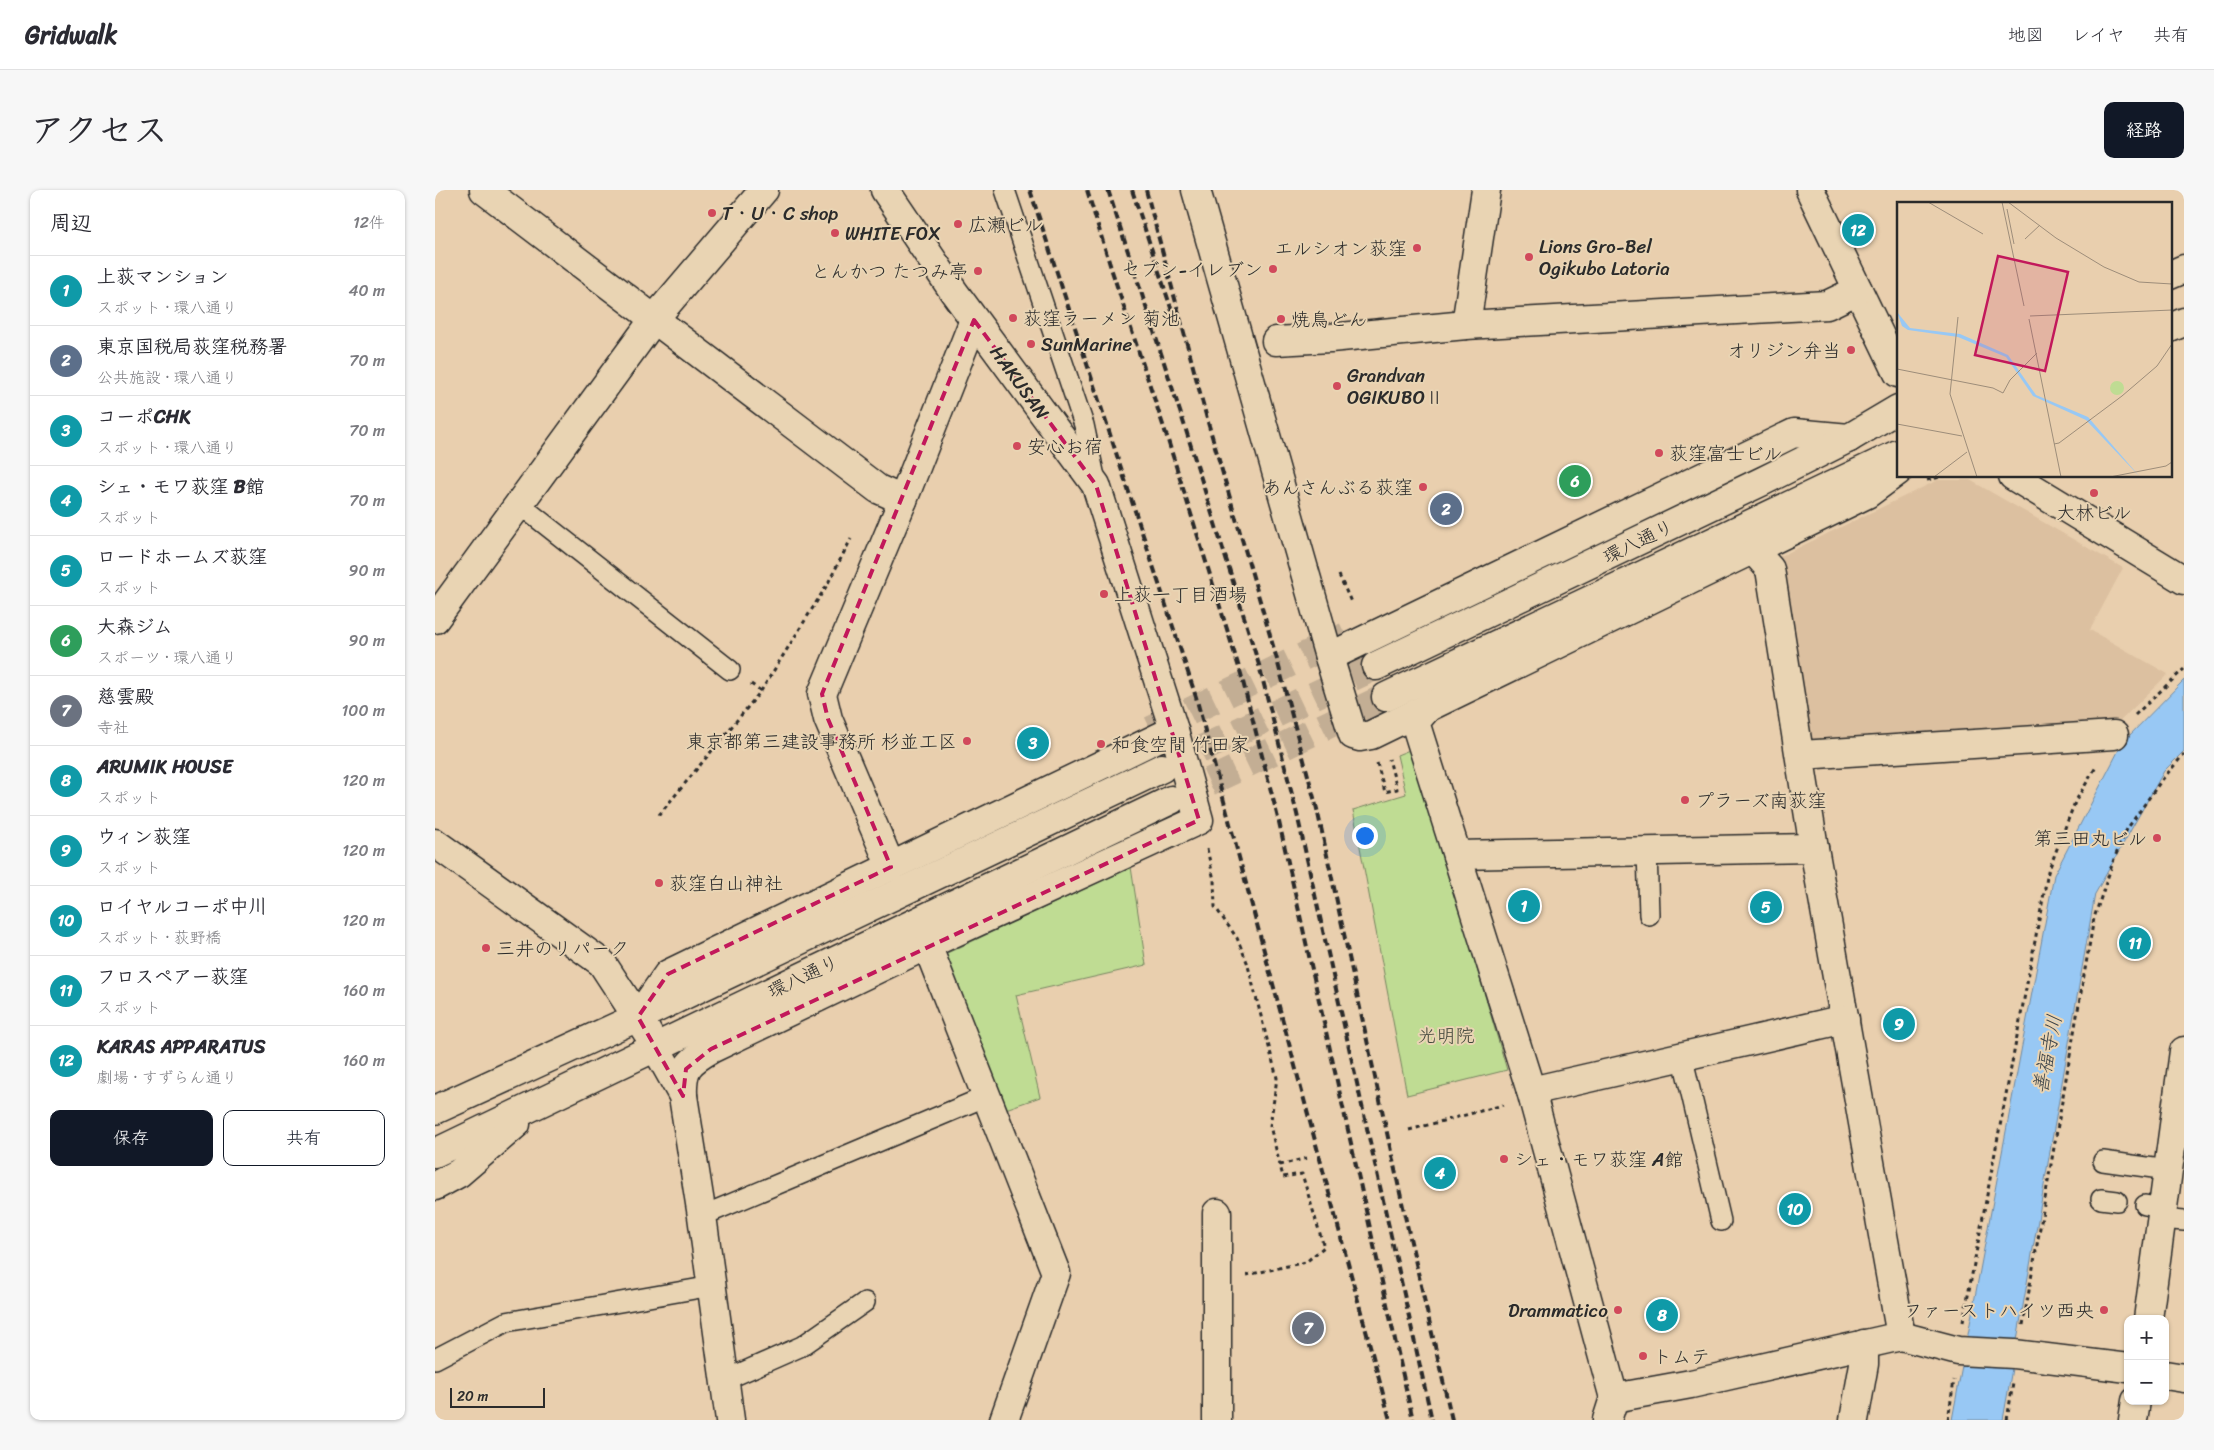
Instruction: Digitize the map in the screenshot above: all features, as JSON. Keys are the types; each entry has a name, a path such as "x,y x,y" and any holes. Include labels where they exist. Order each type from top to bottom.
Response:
{"street":[{"path":"484,190 878,489 903,500"},
{"path":"435,619 655,318 764,190"},
{"name":"HAKUSAN","path":"885,190 974,320 1096,485 1174,730 1199,820"},
{"path":"1196,190 1329,657 1353,734 1360,737 1379,744 1428,707 1867,494 1897,472"},
{"path":"1466,325 1486,190"},
{"path":"1810,190 1897,372"},
{"path":"2171,275 2184,269"},
{"path":"1276,341 1330,338 1466,325 1827,305 1858,290"},
{"path":"891,867 828,719 822,694 903,500 974,320"},
{"path":"2171,328 2184,322"},
{"name":"環八通り","path":"1376,666 1849,438 1897,410"},
{"path":"1329,657 1794,433 1849,438"},
{"name":"環八通り","path":"1386,698 1897,454"},
{"path":"2016,478 2184,580"},
{"path":"1753,550 1770,569 1815,848 1901,1336"},
{"path":"1428,707 1415,722 1531,1091 1610,1409 1691,1384 1901,1336 1962,1350 2016,1354 2124,1368"},
{"path":"637,1017 668,974 1174,730"},
{"path":"1801,755 2114,735"},
{"name":"環八通り","path":"435,1110 637,1017 1162,768"},
{"name":"環八通り","path":"435,1152 1171,800"},
{"path":"730,1420 702,1216 683,1096 682,1077 695,1058 927,945 1199,820"},
{"path":"435,843 602,963 655,1046 683,1096"},
{"path":"1457,855 1815,848"},
{"path":"927,945 1056,1272 1004,1420"},
{"path":"1531,1091 1845,1019"},
{"path":"2149,1315 2168,1170 2180,1100 2184,1051"},
{"path":"435,1186 459,1173 544,1101"},
{"path":"1217,1213 1217,1420"},
{"path":"1854,1420 1863,1364 1864,1344"},
{"path":"2169,1375 2184,1378"},
{"path":"2133,1420 2135,1405"}],"lane":[{"path":"1005,190 1084,425 1096,485"},
{"path":"519,504 730,670"},
{"path":"1647,851 1649,915"},
{"path":"1682,1055 1721,1221"},
{"path":"702,1216 987,1096"},
{"path":"2103,1161 2168,1170"},
{"path":"435,1359 506,1322 712,1286"},
{"path":"725,1380 802,1346 865,1302"}],"path":[{"path":"1927,480 1936,478"},
{"path":"659,815 761,690 827,584 855,532"},
{"path":"1338,572 1351,602"},
{"path":"1948,1420 2048,872 2075,802 2114,735 2184,669"},
{"path":"1379,744 1397,789 1385,792 1379,744"},
{"path":"2007,1420 2016,1354 2094,918 2114,859 2127,829 2161,781 2184,754"},
{"path":"1199,820 1214,880 1215,907 1237,938 1247,962 1277,1078 1269,1126 1283,1177 1302,1174 1324,1247 1306,1262 1237,1277 1217,1274"},
{"path":"1409,1130 1519,1101 1531,1091"},
{"path":"1280,1165 1307,1158"}],"highlighted area":[{"path":"974,320 1096,485 1199,820 711,1049 686,1069 683,1096 638,1017 668,974 891,867 828,719 822,694"}],"shaded area":[{"path":"1938,480 1970,480 2123,568 2090,630 2168,674 2113,728 1807,741 1777,558"}],"green space":[{"name":"光明院","path":"1412,749 1507,1070 1407,1095 1353,810 1406,794 1397,755"},
{"path":"1131,867 1146,965 1016,995 1040,1097 1003,1110 945,954"}],"water":[{"name":"善福寺川","path":"2184,680 2184,751 2164,771 2095,894 2003,1420 1952,1420 2054,875 2123,742"}],"tunnel":[{"path":"1151,730 1346,636"},
{"path":"1162,768 1376,666"},
{"path":"1171,800 1386,697"}],"railway":[{"path":"1030,190 1196,697 1390,1420"},
{"path":"1087,190 1241,674 1279,822 1413,1420"},
{"path":"1108,190 1185,427 1259,665 1297,814 1432,1420"},
{"path":"1132,190 1172,311"},
{"path":"1146,190 1207,419 1276,656 1317,809 1405,1216 1452,1420"}],"place":[{"name":"T・U・C shop","path":"712,213"},
{"name":"広瀬ビル","path":"958,224"},
{"name":"KARAS APPARATUS","path":"1858,230"},
{"name":"WHITE FOX","path":"835,233"},
{"name":"エルシオン荻窪","path":"1417,248"},
{"name":"Lions Gro-Bel Ogikubo Latoria","path":"1529,257"},
{"name":"セブン-イレブン","path":"1273,269"},
{"name":"とんかつ たつみ亭","path":"978,271"},
{"name":"荻窪ラーメン 菊池","path":"1013,318"},
{"name":"焼鳥どん","path":"1281,319"},
{"name":"SunMarine","path":"1031,344"},
{"name":"オリジン弁当","path":"1851,350"},
{"name":"Grandvan OGIKUBOⅡ","path":"1337,386"},
{"name":"安心お宿","path":"1017,446"},
{"name":"荻窪富士ビル","path":"1659,453"},
{"name":"大森ジム","path":"1575,481"},
{"name":"あんさんぶる荻窪","path":"1423,487"},
{"name":"大林ビル","path":"2094,493"},
{"name":"東京国税局荻窪税務署","path":"1446,509"},
{"name":"上荻一丁目酒場","path":"1104,594"},
{"name":"東京都第三建設事務所 杉並工区","path":"967,741"},
{"name":"コーポCHK","path":"1033,743"},
{"name":"和食空間 竹田家","path":"1101,744"},
{"name":"プラーズ南荻窪","path":"1685,800"},
{"name":"第三田丸ビル","path":"2157,838"},
{"name":"荻窪白山神社","path":"659,883"},
{"name":"上荻マンション","path":"1524,906"},
{"name":"ロードホームズ荻窪","path":"1766,907"},
{"name":"フロスペアー荻窪","path":"2135,943"},
{"name":"三井のリパーク","path":"486,948"},
{"name":"ウィン荻窪","path":"1899,1024"},
{"name":"シェ・モワ荻窪 A館","path":"1504,1159"},
{"name":"シェ・モワ荻窪 B館","path":"1440,1173"},
{"name":"ロイヤルコーポ中川","path":"1795,1209"},
{"name":"Drammatico","path":"1618,1310"},
{"name":"ファーストハイツ西央","path":"2104,1310"},
{"name":"ARUMIK HOUSE","path":"1662,1315"},
{"name":"慈雲殿","path":"1308,1328"},
{"name":"トムテ","path":"1643,1356"}]}
